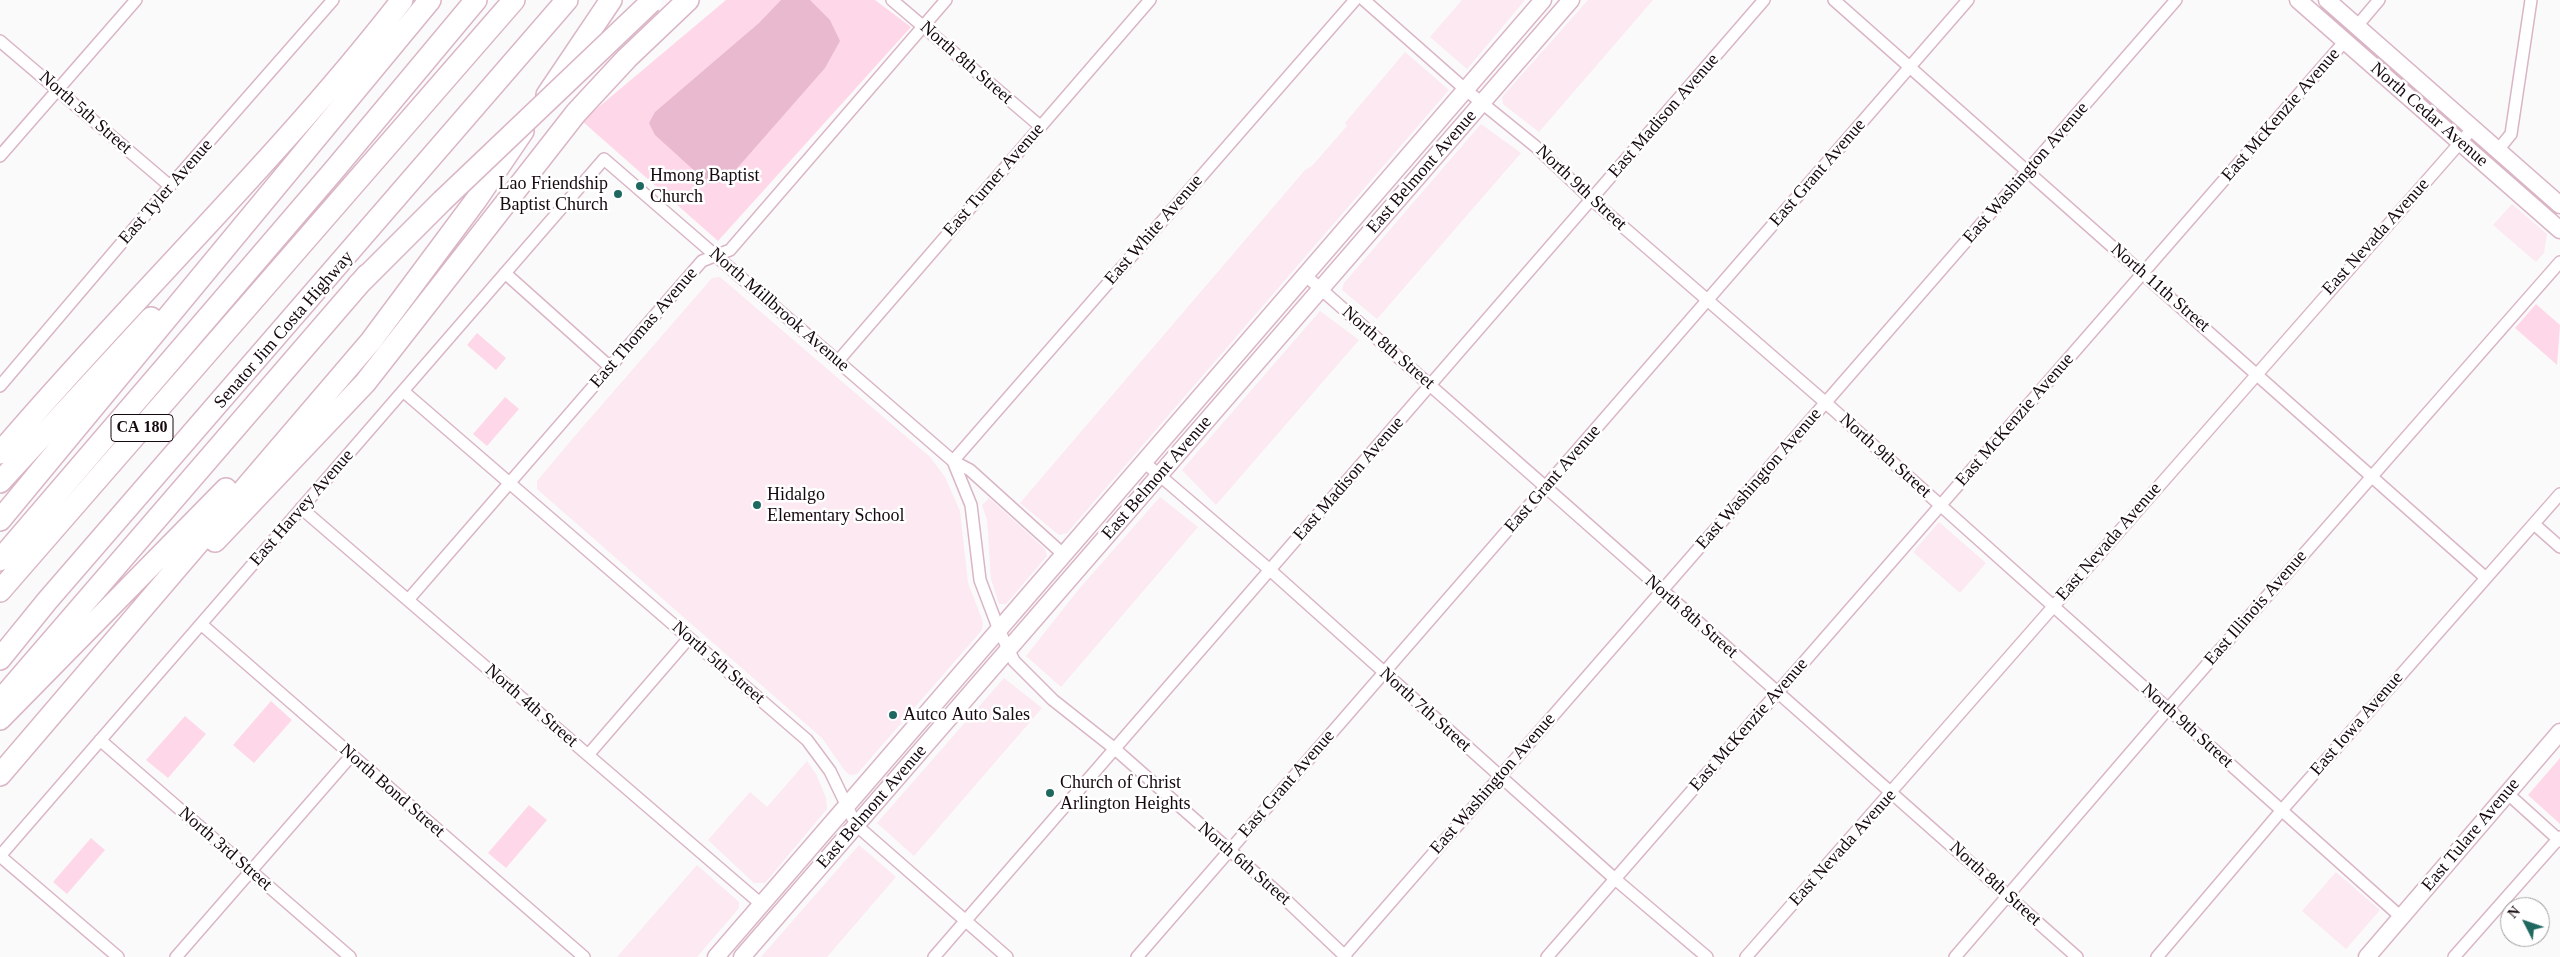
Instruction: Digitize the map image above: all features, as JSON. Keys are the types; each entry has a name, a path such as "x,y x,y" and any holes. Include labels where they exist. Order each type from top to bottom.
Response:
{"highway":[{"path":"0,453 63,379 312,108 402,0"},
{"path":"0,520 180,305 259,206 430,0"},
{"path":"283,265 477,0"},
{"path":"0,560 477,0"},
{"name":"CA 180","path":"0,591 514,0"},
{"name":"Senator Jim Costa Highway","path":"0,659 567,0"},
{"path":"0,775 371,341 476,200 611,0"},
{"path":"72,692 365,383 564,126 620,65 688,0"},
{"path":"120,518 442,201 653,1"},
{"path":"0,482 168,300 259,206"},
{"path":"0,719 282,432 422,271"},
{"path":"0,701 367,275"}],"main road":[{"name":"East Belmont Avenue","path":"716,957 846,804 1306,276 1543,0"},
{"name":"East Belmont Avenue","path":"742,957 1571,0"},
{"name":"North Cedar Avenue","path":"2298,0 2560,230"},
{"path":"2311,0 2341,26 2351,28 2357,26"},
{"name":"North Cedar Avenue","path":"2327,0 2560,205"},
{"path":"2345,41 2355,39 2362,42 2401,75 2415,77"},
{"name":"East Tulare Avenue","path":"2368,957 2560,732"}],"street":[{"path":"0,156 136,0"},
{"name":"East Tyler Avenue","path":"0,386 170,186 333,0"},
{"name":"North 8th Street","path":"892,0 1040,126"},
{"name":"East Thomas Avenue","path":"408,600 702,261 730,250 946,0"},
{"name":"East Turner Avenue","path":"838,361 1150,0"},
{"name":"East White Avenue","path":"953,461 1355,0"},
{"name":"North 9th Street","path":"1364,0 1466,90 1535,146 1591,199 1826,403 2401,917"},
{"name":"East Madison Avenue","path":"934,957 1764,0"},
{"name":"North 11th Street","path":"1834,0 2027,172 2144,272 2486,578"},
{"name":"East Grant Avenue","path":"1137,957 1968,0"},
{"name":"East Washington Avenue","path":"1344,956 2176,0"},
{"path":"2357,26 2379,0"},
{"path":"2498,150 2511,134 2531,0"},
{"name":"North 5th Street","path":"0,40 170,186"},
{"name":"East McKenzie Avenue","path":"1547,957 2345,41"},
{"name":"East Nevada Avenue","path":"1746,957 1892,793 2052,606 2473,128"},
{"name":"North Millbrook Avenue","path":"604,159 953,461 970,470 1064,555"},
{"name":"East Harvey Avenue","path":"0,856 604,159"},
{"name":"East Illinois Avenue","path":"1955,957 2168,709 2560,262"},
{"path":"505,273 610,366"},
{"name":"North 8th Street","path":"1306,276 2077,957"},
{"name":"North 5th Street","path":"403,391 807,740 830,771 856,825 1006,957"},
{"name":"North Millbrook Avenue","path":"953,461 971,505 980,580 1008,651"},
{"name":"North 7th Street","path":"1144,462 1270,570 1615,879 1707,957"},
{"name":"East Iowa Avenue","path":"2157,957 2282,810 2560,494"},
{"name":"North 4th Street","path":"301,508 761,904"},
{"path":"2534,524 2560,547"},
{"name":"North Bond Street","path":"201,624 584,957"},
{"path":"588,755 690,638"},
{"name":"North 6th Street","path":"1008,651 1014,661 1054,700 1114,749 1286,900 1344,956"},
{"name":"North 3rd Street","path":"100,740 350,957"},
{"path":"176,957 351,756"},
{"path":"2454,957 2559,839 2507,793"},
{"path":"0,856 118,957"}],"shaded area":[{"path":"726,0 875,0 911,27 718,241 582,121"},
{"path":"781,0 810,0 830,20 840,41 825,68 725,182 709,184 655,135 649,123 655,112 759,23"},
{"path":"1462,0 1525,0 1467,69 1430,37"},
{"path":"1588,0 1653,0 1539,132 1503,104 1502,97"},
{"path":"1405,52 1449,90 1067,533 1059,535 1020,503 1305,170 1312,166 1347,126 1345,123"},
{"path":"1481,124 1521,153 1377,319 1342,290 1344,283"},
{"path":"2512,204 2547,234 2544,253 2536,262 2493,225"},
{"name":"Hidalgo Elementary School","path":"720,277 930,457 945,477 960,511 968,583 983,622 982,630 857,774 850,775 845,771 822,738 537,489 537,481 574,437 712,278"},
{"path":"2536,304 2560,325 2557,365 2515,328"},
{"path":"1320,311 1359,340 1216,505 1182,470"},
{"path":"477,333 506,358 496,370 467,345"},
{"path":"505,397 519,409 487,446 473,434"},
{"path":"1160,497 1198,527 1061,687 1026,656 1079,589"},
{"path":"989,498 1045,549 1047,556 1006,604 999,604 991,579 987,520 982,505"},
{"path":"1939,522 1986,563 1960,593 1913,552"},
{"path":"1004,678 1042,708 914,856 877,823"},
{"path":"271,701 292,720 254,763 233,745"},
{"path":"185,716 206,734 168,778 146,760"},
{"path":"2560,758 2560,824 2528,795"},
{"path":"807,761 816,774 826,798 827,809 765,883 754,883 708,840 750,792 767,807"},
{"path":"529,805 547,820 506,868 488,853"},
{"path":"91,838 105,850 67,894 53,882"},
{"path":"859,845 896,877 827,957 761,957"},
{"path":"697,865 739,902 739,908 697,957 617,957"},
{"path":"2336,872 2380,910 2346,949 2302,911"}],"place":[{"name":"Hmong Baptist Church","path":"640,186"},
{"name":"Lao Friendship Baptist Church","path":"618,194"},
{"name":"Hidalgo Elementary School","path":"757,505"},
{"name":"Autco Auto Sales","path":"893,715"},
{"name":"Church of Christ Arlington Heights","path":"1050,793"}]}
